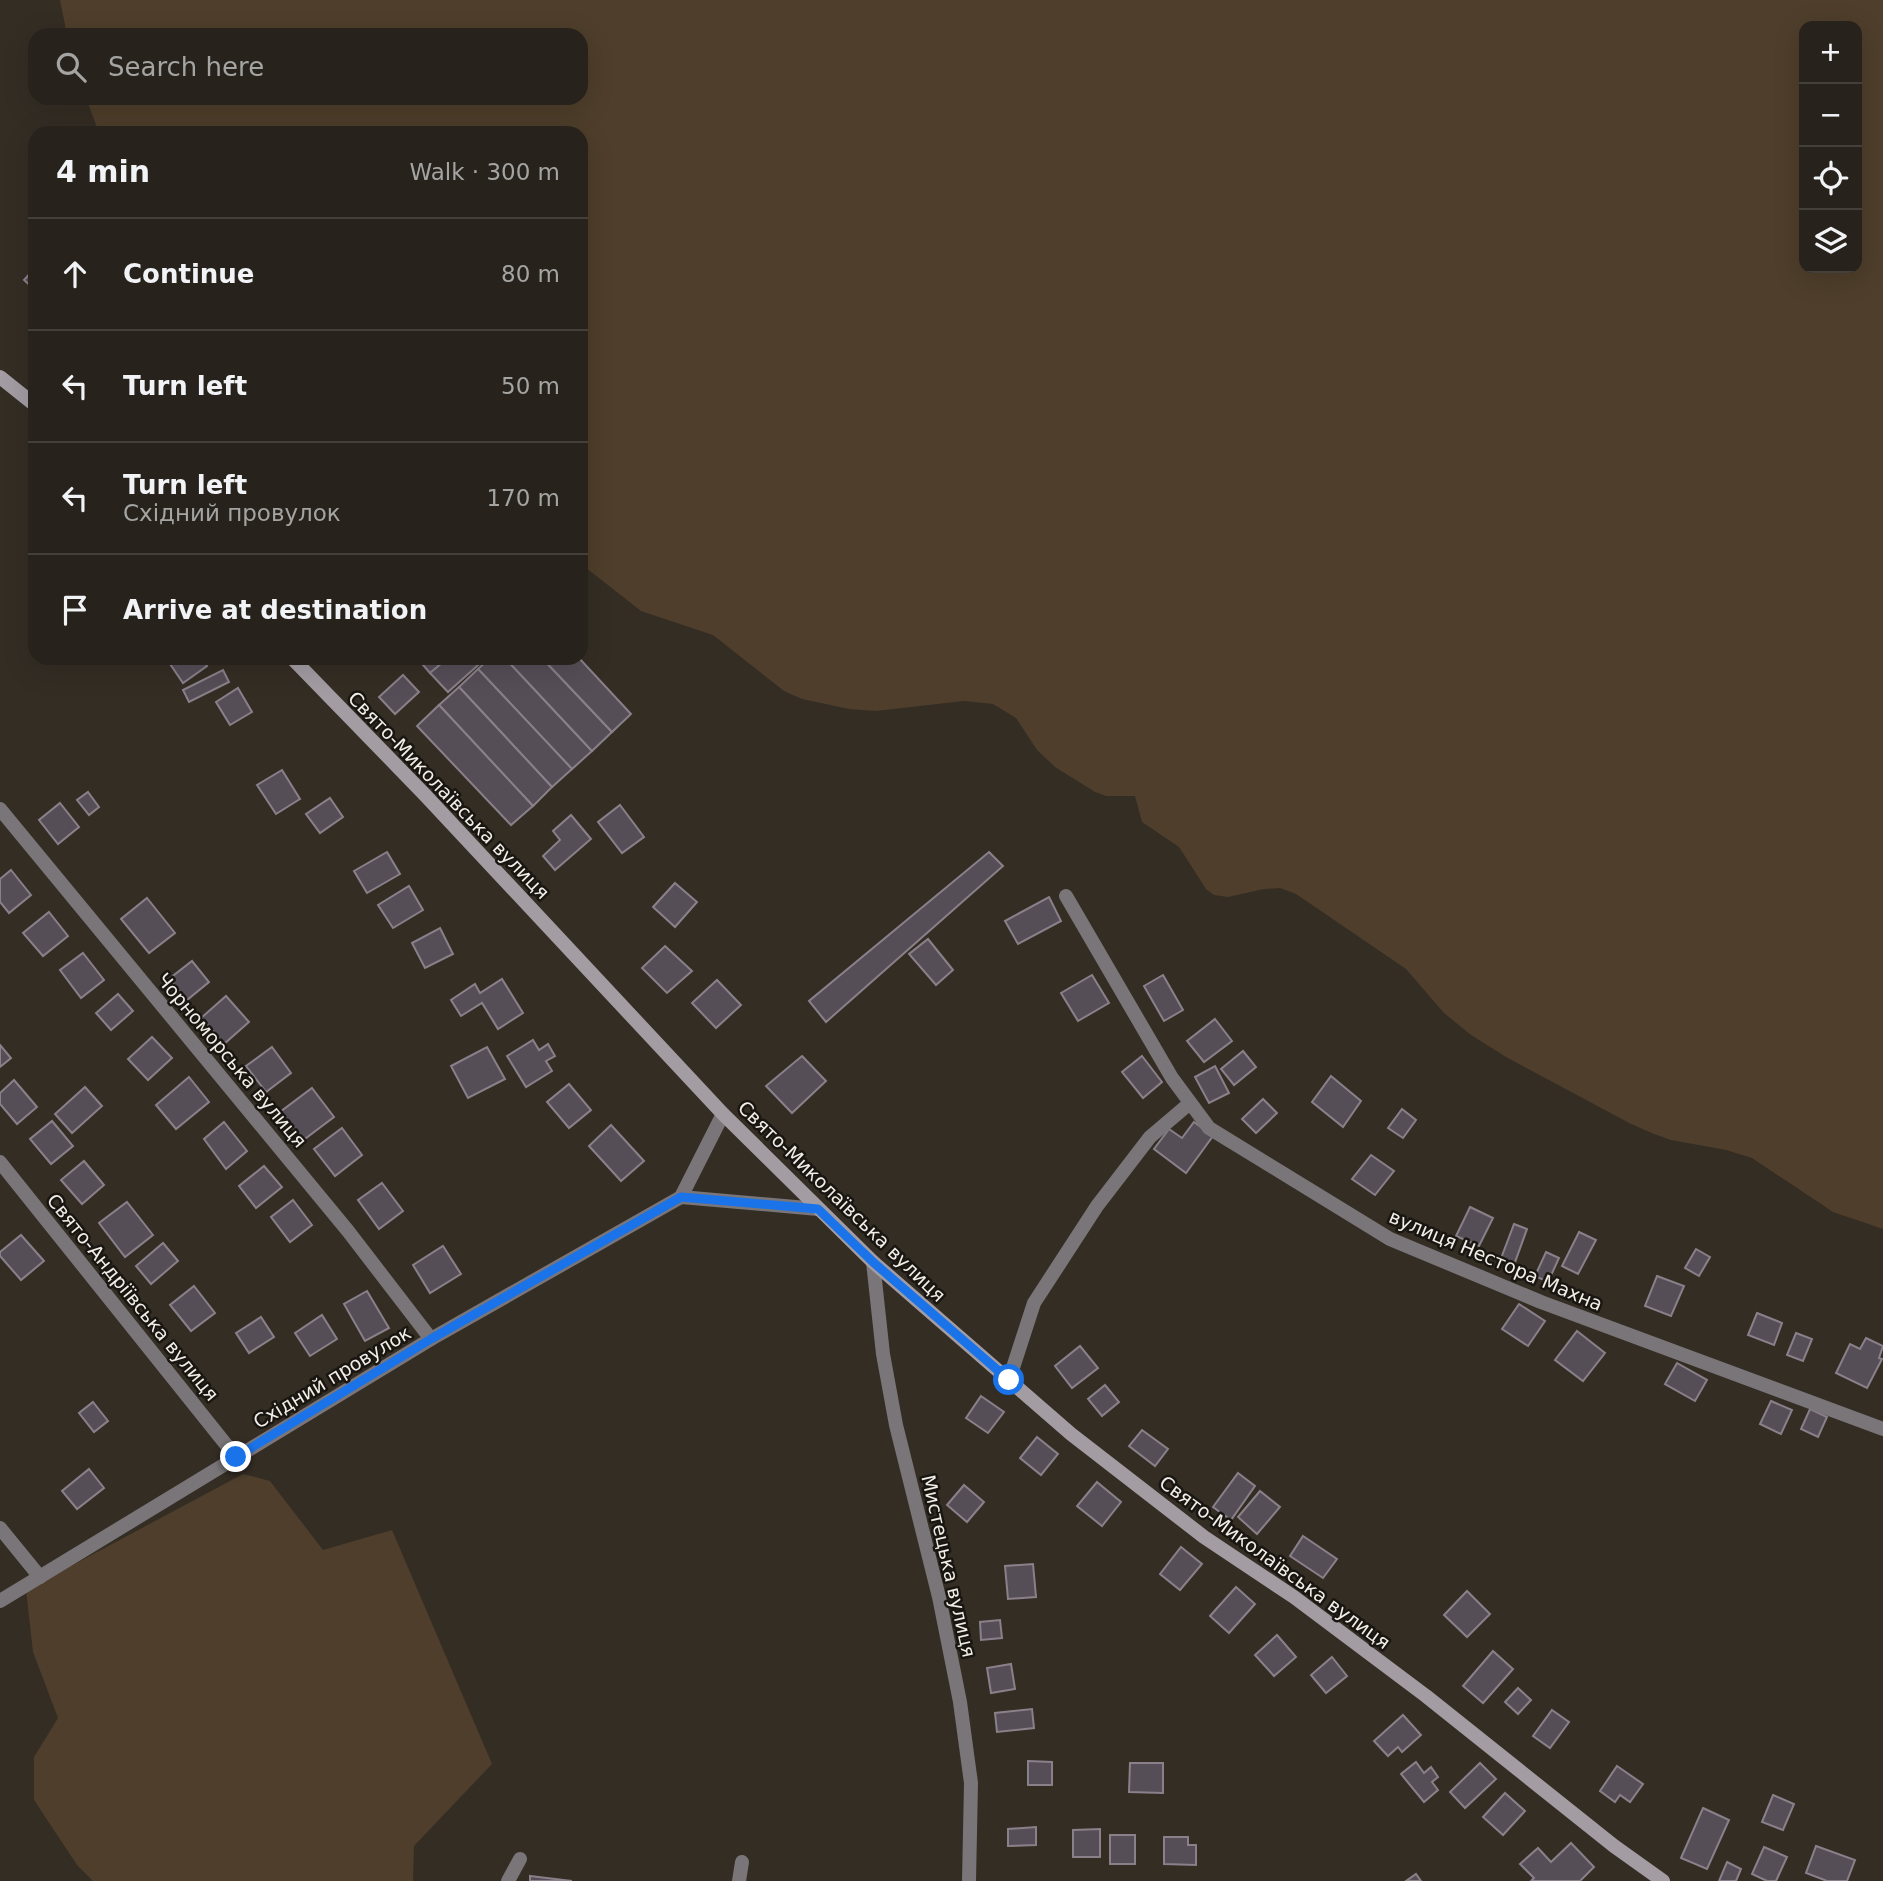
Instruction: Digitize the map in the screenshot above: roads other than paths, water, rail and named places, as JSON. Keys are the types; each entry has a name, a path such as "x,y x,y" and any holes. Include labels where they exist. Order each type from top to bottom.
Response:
{"street":[{"path":"0,377 28,399"},
{"name":"Свято-Миколаївська вулиця","path":"299,665 435,806 723,1114 873,1262 1071,1434 1204,1537 1294,1598 1426,1696 1614,1846 1663,1881"},
{"name":"Чорноморська вулиця","path":"0,809 348,1231 431,1339"},
{"name":"вулиця Нестора Махна","path":"1066,896 1172,1078 1209,1128 1390,1239 1541,1302 1883,1429"},
{"path":"1009,1380 1034,1303 1090,1217 1150,1137 1190,1103"},
{"path":"723,1114 681,1197 818,1209"},
{"name":"Свято-Андріївська вулиця","path":"0,1162 236,1457"},
{"name":"Східний провулок","path":"0,1601 431,1339 681,1197"},
{"name":"Мистецька вулиця","path":"873,1262 883,1354 896,1425 939,1597 960,1702 971,1783 969,1881"},
{"path":"0,1528 40,1577"},
{"path":"508,1881 520,1859"},
{"path":"739,1881 741,1861"}]}
